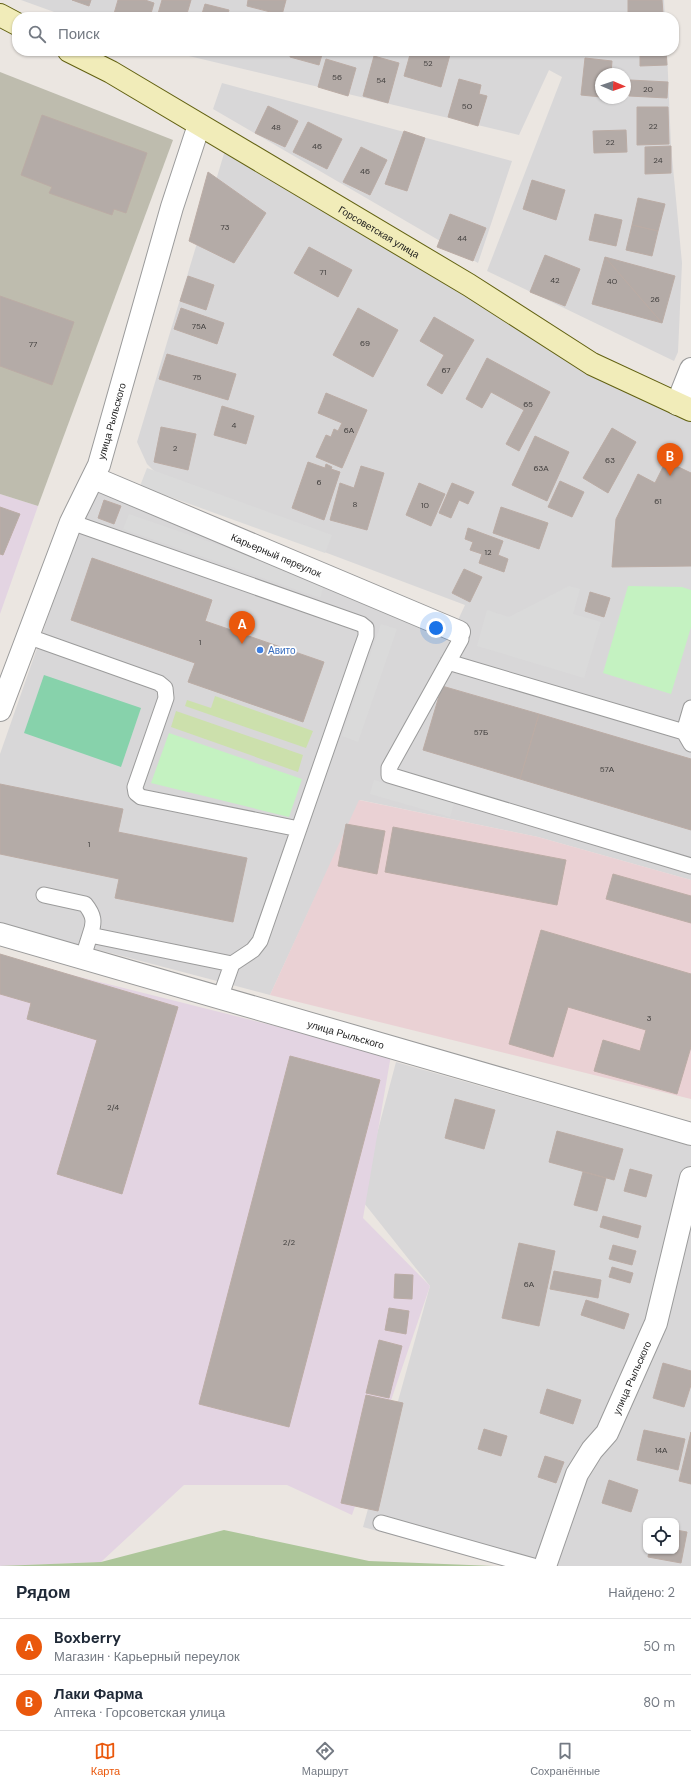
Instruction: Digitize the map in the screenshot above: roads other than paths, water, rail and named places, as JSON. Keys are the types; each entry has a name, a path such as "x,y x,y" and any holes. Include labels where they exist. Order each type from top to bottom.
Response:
{"street":[{"path":"0,15 12,21"},
{"name":"Горсоветская улица","path":"79,56 112,72 469,285 592,364 684,407"},
{"name":"улица Рыльского","path":"0,710 71,522 94,478 99,465 172,207 199,125"},
{"path":"684,407 691,369"},
{"name":"Карьерный переулок","path":"94,478 459,632"},
{"name":"улица Рыльского","path":"0,934 691,1134"},
{"name":"улица Рыльского","path":"545,1566 577,1474 592,1450 607,1433 656,1324 691,1178"}],"lane":[{"path":"71,522 349,619 362,624 366,628 366,636 260,941 253,950 232,964 220,998"},
{"path":"459,632 461,639 389,768 389,775 691,866"},
{"path":"27,636 159,683 165,688 166,698 135,787 136,793 141,797 299,829"},
{"path":"448,662 688,738 691,708"},
{"path":"44,895 85,904 93,915 94,920 83,958"},
{"path":"90,935 232,964"},
{"path":"381,1523 533,1566"}],"place":[{"name":"Лаки Фарма","path":"670,476"},
{"name":"Boxberry","path":"242,644"},
{"name":"Авито","path":"260,650"}]}
